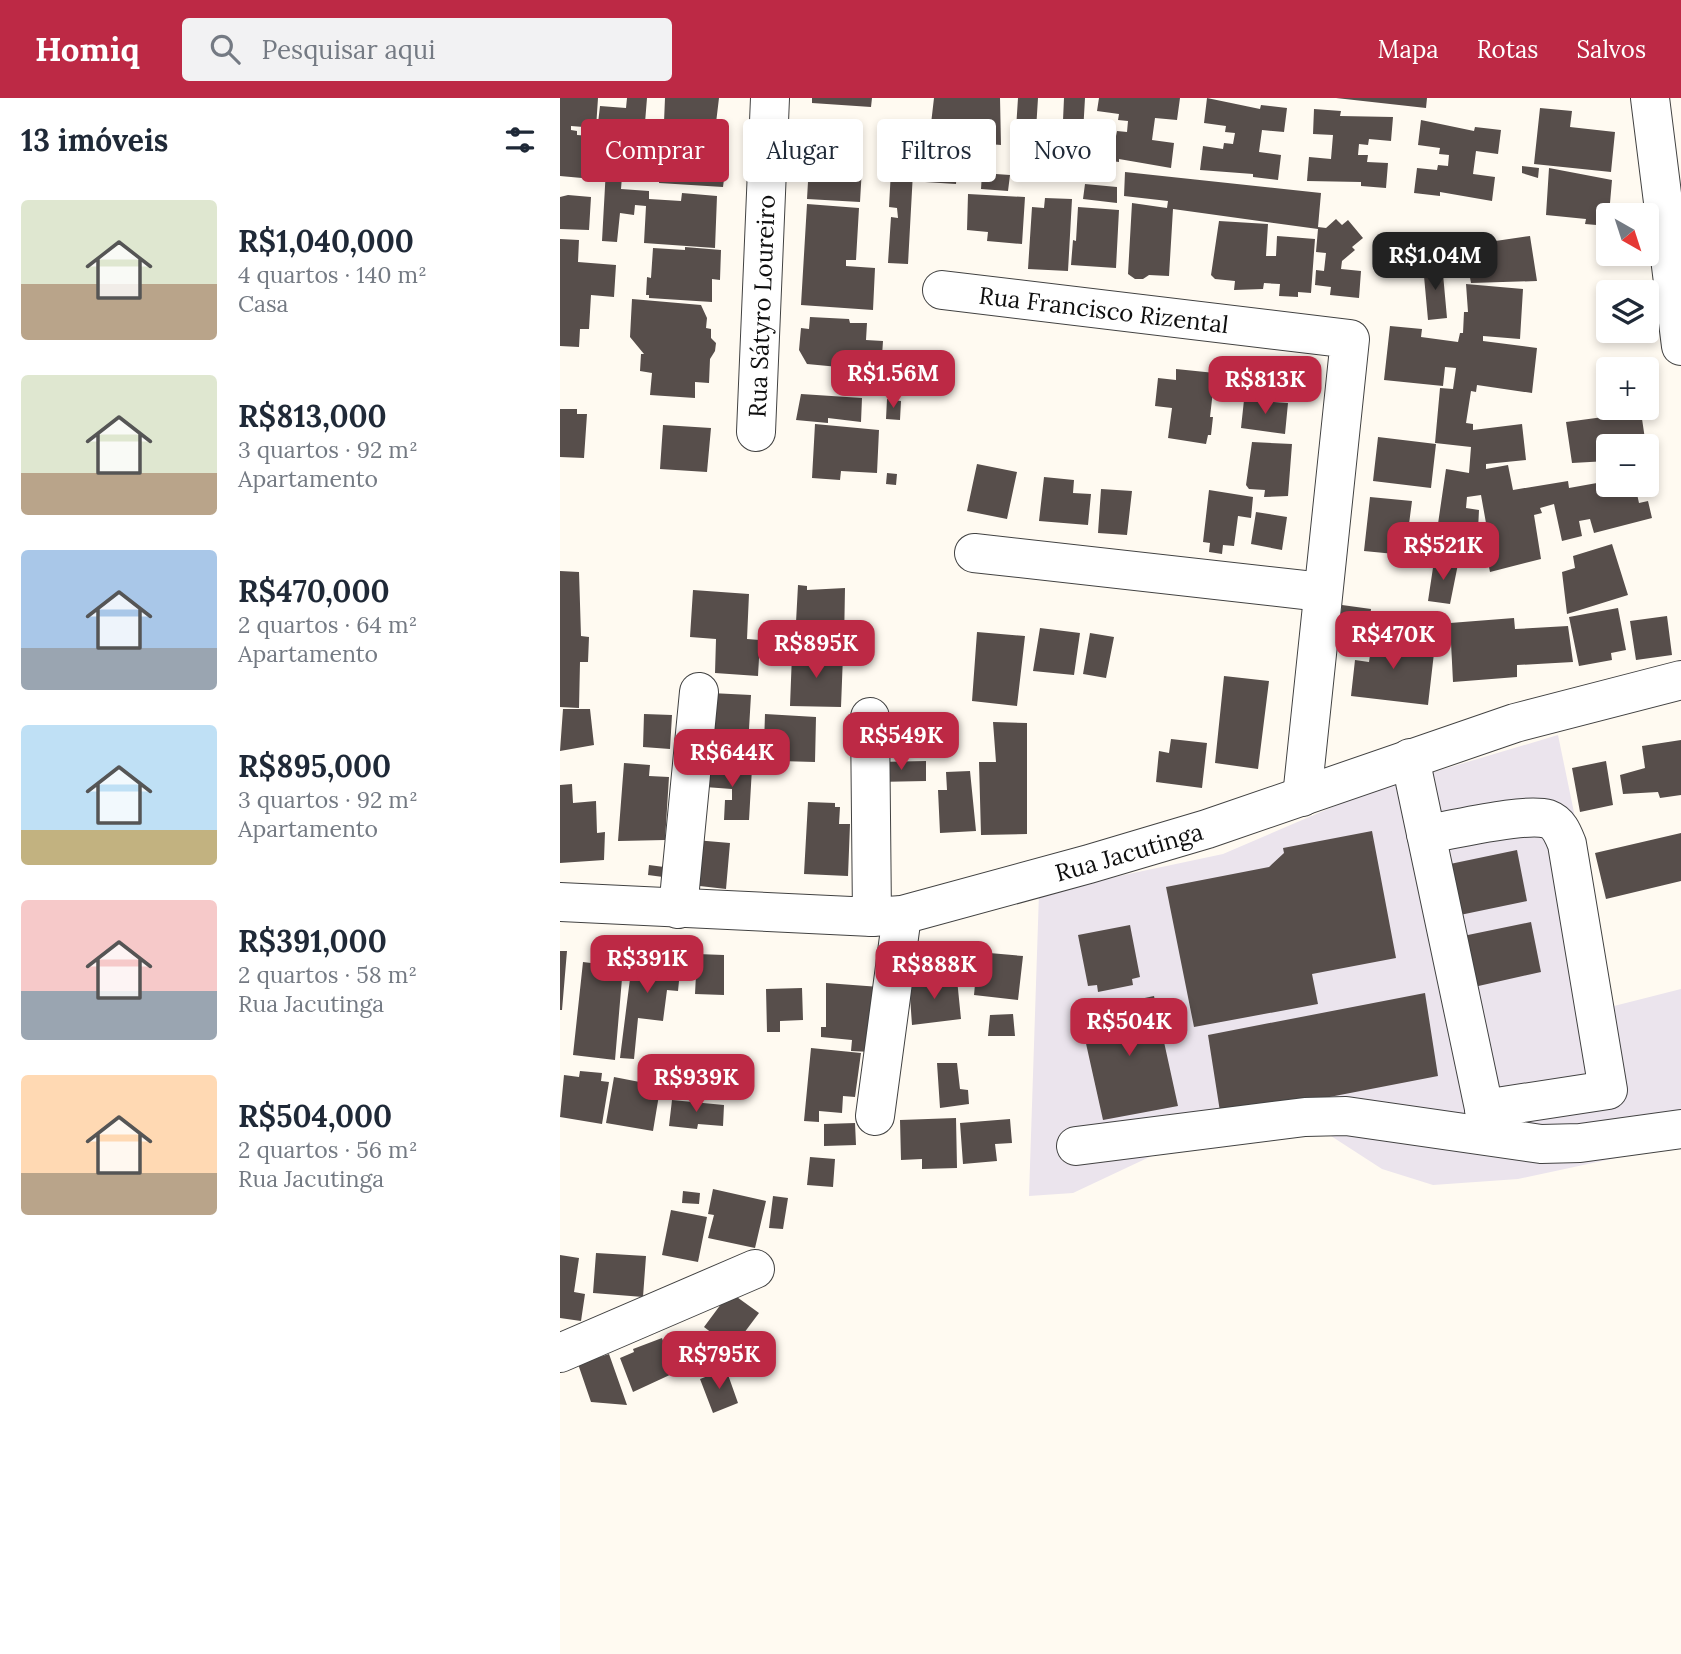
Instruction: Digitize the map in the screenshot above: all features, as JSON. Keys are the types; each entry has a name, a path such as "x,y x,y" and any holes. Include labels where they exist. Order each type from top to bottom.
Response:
{"street":[{"name":"Rua Sátyro Loureiro","path":"756,432 771,98"},
{"path":"1650,98 1673,216 1681,346"},
{"name":"Rua Francisco Rizental","path":"942,290 1350,339 1322,592"},
{"path":"974,553 1322,592 1302,797"},
{"name":"Rua Jacutinga","path":"560,902 887,916 1077,867 1302,797 1515,723 1681,680"},
{"path":"678,909 699,692"},
{"path":"870,717 887,916 875,1116"},
{"path":"1410,758 1487,1122"},
{"path":"1076,1146 1304,1117 1346,1116 1487,1122 1608,1090 1567,844 1562,830 1550,820 1532,817 1426,834"},
{"path":"1487,1122 1541,1144 1580,1143 1681,1129"},
{"path":"560,1353 755,1269"}],"shaded area":[{"path":"1558,735 1614,1006 1681,989 1681,1144 1518,1179 1433,1185 1382,1169 1314,1125 1175,1145 1073,1193 1029,1196 1039,893 1223,854 1370,791"}],"building":[{"path":"560,98 598,98 597,119 581,119 581,127 571,126 571,130 581,135 581,178 560,176"},
{"path":"627,98 647,98 645,119 598,119 600,106 626,108"},
{"path":"665,98 719,98 716,119 664,119"},
{"path":"812,98 872,98 871,107 812,103"},
{"path":"934,98 1000,98 1001,145 996,145 996,119 932,119"},
{"path":"1018,98 1038,98 1037,119 1017,119"},
{"path":"1064,98 1085,98 1084,119 1063,119"},
{"path":"1099,98 1180,98 1177,120 1155,118 1152,140 1174,143 1171,168 1119,159 1119,162 1116,162 1117,131 1127,132 1128,121 1118,120 1119,114 1097,111"},
{"path":"1207,98 1260,109 1261,105 1287,108 1284,132 1262,130 1259,152 1281,155 1278,180 1253,177 1253,174 1200,170 1203,146 1223,149 1224,143 1233,144 1235,133 1225,132 1226,126 1204,123"},
{"path":"1336,98 1427,98 1426,108"},
{"path":"1540,108 1572,111 1570,127 1615,132 1611,172 1534,164"},
{"path":"1314,109 1341,111 1340,116 1393,117 1391,141 1369,139 1368,145 1359,144 1358,155 1368,155 1367,162 1388,163 1386,188 1361,186 1361,182 1307,181 1309,157 1331,159 1333,135 1313,134"},
{"path":"1421,120 1474,131 1475,127 1501,130 1498,154 1476,151 1473,174 1495,177 1492,201 1440,192 1440,196 1414,193 1417,168 1437,170 1438,165 1448,166 1449,155 1439,154 1440,148 1418,145"},
{"path":"1522,166 1539,168 1538,178 1522,173"},
{"path":"1549,168 1612,180 1610,203 1596,203 1596,225 1585,224 1586,219 1546,215"},
{"path":"1125,172 1321,193 1318,227 1326,228 1336,219 1342,225 1348,220 1363,238 1352,247 1355,250 1342,261 1341,269 1361,271 1359,298 1330,295 1331,287 1315,285 1316,270 1324,271 1326,253 1316,252 1318,229 1173,209 1169,276 1149,275 1143,279 1135,279 1128,274 1132,203 1167,208 1168,201 1124,196"},
{"path":"996,174 1010,175 1008,191 981,189 981,182 996,182"},
{"path":"605,182 622,182 621,189 649,191 649,199 681,201 682,193 717,196 715,248 644,243 646,206 635,205 634,215 620,213 617,242 602,241"},
{"path":"659,182 724,182 723,187"},
{"path":"808,182 861,182 860,202 807,199"},
{"path":"890,182 912,182 908,264 888,263 891,217 898,218 897,208 889,207"},
{"path":"925,182 956,182 956,184"},
{"path":"1085,184 1117,187 1117,203 1083,199"},
{"path":"968,194 1025,197 1022,244 987,241 988,232 967,230"},
{"path":"560,197 591,197 589,230 560,229"},
{"path":"1045,198 1072,199 1068,271 1028,269 1032,207 1044,208"},
{"path":"807,204 859,208 856,260 846,260 846,266 875,268 873,310 801,305"},
{"path":"1078,207 1119,210 1116,268 1071,265"},
{"path":"1219,221 1268,224 1266,256 1276,256 1277,236 1315,239 1311,293 1298,292 1298,297 1279,296 1280,284 1264,283 1263,289 1234,290 1235,281 1215,279 1211,275"},
{"path":"1530,236 1537,281 1471,283 1469,272 1453,275 1450,251 1475,244"},
{"path":"560,239 579,240 578,262 616,265 614,297 591,295 589,329 580,329 579,347 560,346"},
{"path":"685,247 721,250 720,280 712,279 712,302 649,298 649,295 646,295 647,277 651,278 653,248 685,250"},
{"path":"1442,263 1447,318 1428,320 1423,265"},
{"path":"1466,284 1523,289 1520,339 1483,336 1483,341 1537,348 1532,393 1477,385 1476,392 1471,391 1466,423 1473,424 1473,430 1522,424 1526,460 1486,464 1486,469 1508,465 1513,490 1568,481 1569,488 1596,483 1596,497 1638,497 1639,503 1648,501 1652,518 1594,533 1590,519 1579,521 1582,536 1562,541 1554,504 1540,508 1542,513 1534,515 1541,559 1490,572 1480,524 1486,523 1481,495 1467,497 1466,508 1479,510 1477,550 1463,548 1462,560 1433,558 1446,469 1469,473 1471,447 1435,443 1440,388 1453,389 1456,368 1445,367 1443,386 1384,380 1390,326 1422,329 1421,337 1458,342 1460,333 1463,333 1464,312 1468,312"},
{"path":"632,299 701,305 707,318 706,328 711,329 711,338 716,343 710,359 709,383 695,382 695,398 650,395 652,373 640,371 641,354 644,354 630,337"},
{"path":"810,317 867,323 866,340 883,341 881,371 807,364 799,350 801,328 809,329"},
{"path":"1176,369 1215,373 1210,417 1213,417 1211,435 1208,435 1206,444 1168,438 1172,408 1155,406 1158,378 1176,380"},
{"path":"801,394 862,398 861,422 828,418 828,423 796,420"},
{"path":"887,399 901,401 900,420 886,419"},
{"path":"1244,400 1288,403 1285,434 1241,428"},
{"path":"560,409 577,409 577,414 587,414 584,458 560,457"},
{"path":"1596,418 1642,420 1644,434 1596,434 1596,462 1572,463 1566,422"},
{"path":"815,424 879,430 877,473 841,471 840,480 812,478"},
{"path":"663,425 711,428 707,472 660,469"},
{"path":"1378,437 1436,444 1431,488 1373,481"},
{"path":"1252,442 1292,444 1288,496 1264,497 1265,490 1249,489 1246,485"},
{"path":"977,464 1017,472 1007,519 967,511"},
{"path":"887,473 897,474 896,485 886,484"},
{"path":"1044,477 1074,480 1073,493 1091,494 1088,525 1039,521"},
{"path":"1101,489 1132,491 1127,535 1098,533"},
{"path":"1209,490 1253,497 1251,518 1238,516 1234,546 1223,545 1222,554 1209,552 1210,543 1203,542"},
{"path":"1370,497 1412,501 1405,555 1364,551"},
{"path":"1256,512 1287,517 1282,550 1251,544"},
{"path":"1612,544 1628,595 1567,614 1562,572 1575,568 1573,556"},
{"path":"1434,561 1458,564 1450,604 1428,601"},
{"path":"560,571 579,572 581,636 589,637 588,662 580,662 579,708 560,707"},
{"path":"798,585 807,586 807,590 845,588 844,643 795,641"},
{"path":"693,590 749,594 747,639 760,640 758,676 715,673 716,639 690,637"},
{"path":"1342,605 1371,609 1369,631 1339,629"},
{"path":"1618,608 1626,650 1611,653 1612,660 1579,666 1569,617"},
{"path":"1667,616 1672,655 1636,660 1630,621"},
{"path":"1514,618 1515,629 1568,626 1573,662 1517,665 1517,677 1453,682 1450,623"},
{"path":"1374,626 1403,630 1400,649 1434,653 1428,705 1351,696 1355,660 1369,662"},
{"path":"1040,628 1080,633 1074,675 1033,671"},
{"path":"977,632 1025,636 1017,706 972,701"},
{"path":"1090,633 1114,637 1106,678 1083,674"},
{"path":"792,654 843,655 841,707 790,706"},
{"path":"1224,676 1269,681 1258,769 1215,763"},
{"path":"711,693 751,695 748,746 708,744"},
{"path":"563,709 590,709 594,745 560,751"},
{"path":"644,714 672,715 670,749 643,747"},
{"path":"765,714 816,717 815,762 780,761 780,745 764,744"},
{"path":"993,722 1027,723 1027,834 981,835 979,762 996,762"},
{"path":"1171,739 1207,743 1202,788 1156,782 1159,751 1169,753"},
{"path":"1681,740 1681,795 1660,798 1658,792 1623,794 1620,775 1645,768 1642,746"},
{"path":"926,761 926,781 876,782 876,762"},
{"path":"1606,761 1613,805 1580,812 1572,768"},
{"path":"624,763 650,765 649,776 669,777 665,840 618,841"},
{"path":"701,766 752,768 749,820 724,820 725,800 732,800 732,789 705,787"},
{"path":"970,771 976,831 940,833 938,790 947,790 946,772"},
{"path":"572,784 573,803 596,801 597,833 605,832 604,860 560,863 560,785"},
{"path":"808,802 835,803 835,807 840,807 839,824 850,824 848,876 804,874"},
{"path":"1372,831 1396,958 1312,974 1318,1004 1194,1027 1166,887 1269,867 1284,853 1283,848"},
{"path":"1681,833 1681,881 1606,899 1595,853"},
{"path":"695,840 730,843 726,889 691,885"},
{"path":"1517,850 1527,901 1460,915 1450,864"},
{"path":"649,865 664,867 663,877 648,875"},
{"path":"1531,922 1541,972 1474,987 1463,936"},
{"path":"1130,925 1140,977 1132,979 1133,985 1098,992 1097,985 1088,986 1078,935"},
{"path":"560,951 567,951 562,1010 560,1010"},
{"path":"978,952 1023,956 1018,1000 974,995"},
{"path":"697,954 724,955 724,995 695,994"},
{"path":"633,955 681,961 678,991 667,990 663,1021 638,1018 634,1059 620,1058"},
{"path":"583,962 623,967 615,1060 573,1055"},
{"path":"957,979 961,1019 912,1025 909,982"},
{"path":"826,983 880,987 872,1052 851,1051 852,1040 821,1037 821,1027 826,1027"},
{"path":"802,988 803,1020 780,1021 780,1032 767,1032 766,989"},
{"path":"1425,993 1438,1076 1221,1118 1208,1035"},
{"path":"1154,996 1178,1106 1103,1120 1079,1012"},
{"path":"1013,1014 1015,1036 988,1036 990,1015"},
{"path":"811,1048 861,1053 855,1097 843,1096 842,1113 819,1111 819,1122 804,1121"},
{"path":"937,1063 957,1063 960,1089 968,1090 969,1104 940,1108"},
{"path":"580,1071 602,1073 601,1081 609,1082 602,1124 560,1117 564,1075 579,1077"},
{"path":"614,1077 650,1084 648,1093 659,1095 653,1131 606,1123"},
{"path":"672,1100 724,1105 723,1126 698,1124 697,1129 669,1126"},
{"path":"956,1118 957,1168 922,1169 922,1159 901,1160 900,1120"},
{"path":"1010,1119 1012,1143 995,1144 997,1161 963,1164 960,1123"},
{"path":"855,1123 856,1145 824,1146 824,1124"},
{"path":"810,1157 835,1159 833,1187 807,1185"},
{"path":"713,1189 766,1201 755,1248 708,1238 714,1215 708,1214"},
{"path":"683,1191 700,1193 699,1204 682,1203"},
{"path":"773,1196 788,1198 783,1229 769,1228"},
{"path":"671,1210 707,1217 698,1262 662,1255"},
{"path":"596,1253 646,1256 643,1297 593,1293"},
{"path":"560,1255 579,1258 574,1292 585,1294 581,1321 560,1318"},
{"path":"730,1292 759,1313 744,1333 750,1337 738,1353 704,1327"},
{"path":"690,1334 702,1358 690,1363 679,1339"},
{"path":"662,1338 674,1373 633,1392 620,1358 634,1352 633,1349"},
{"path":"609,1354 627,1405 591,1402 578,1364"},
{"path":"726,1369 738,1403 713,1413 700,1379"}]}
